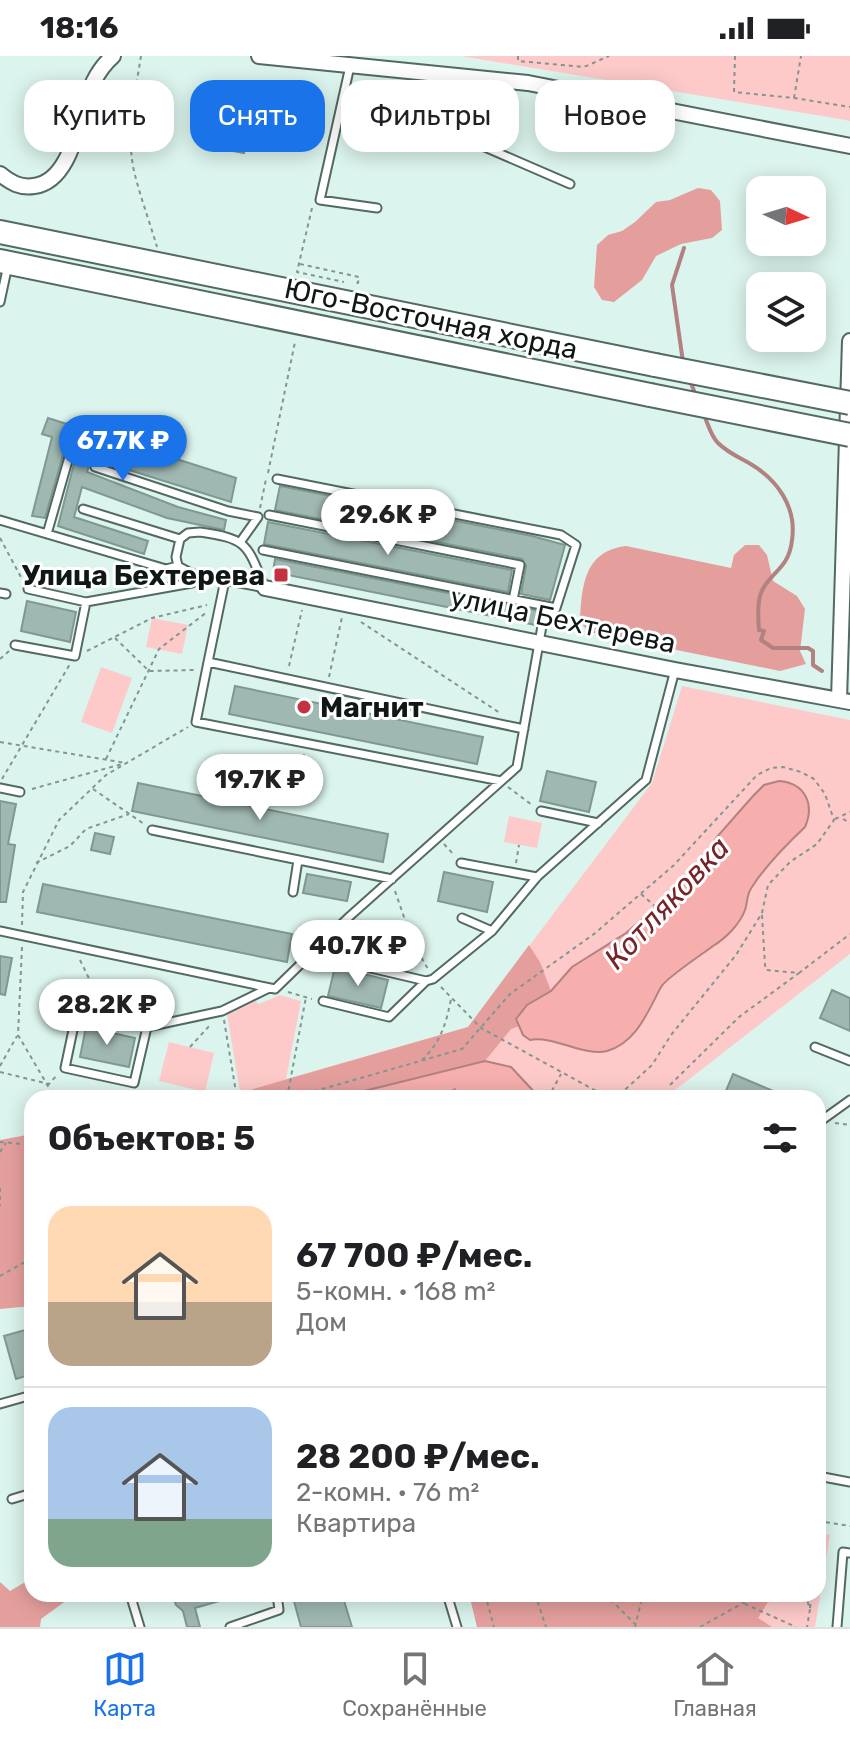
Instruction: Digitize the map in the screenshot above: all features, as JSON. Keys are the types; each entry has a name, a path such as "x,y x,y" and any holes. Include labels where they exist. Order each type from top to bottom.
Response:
{"main road":[{"name":"Юго-Восточная хорда","path":"0,232 850,403"},
{"name":"Юго-Восточная хорда","path":"4,262 850,435"}],"street":[{"path":"0,174 12,184 24,187 51,181 70,150 92,83 101,67 113,56"},
{"path":"259,56 528,83 850,146"},
{"path":"845,701 850,341"},
{"name":"улица Бехтерева","path":"265,588 845,701"}],"lane":[{"path":"347,80 351,64"},
{"path":"341,106 320,200 377,208"},
{"path":"496,152 570,184"},
{"path":"0,302 4,262"},
{"path":"47,534 71,450"},
{"path":"95,467 228,511 258,517 241,541"},
{"path":"147,1027 134,1083 65,1068 77,1011 147,1027 222,1011 272,988 517,767 542,626 556,608 576,545 561,535 277,479"},
{"path":"83,509 180,539"},
{"path":"269,515 520,565 513,600"},
{"path":"0,520 166,569 178,566 193,574 265,588"},
{"path":"178,566 176,557 180,539 188,533 200,532 241,541 249,549 265,588"},
{"path":"263,550 556,608"},
{"path":"28,589 86,602 192,583 193,574"},
{"path":"225,580 196,722 501,781"},
{"path":"15,645 75,656 86,602"},
{"path":"208,666 286,679 524,729"},
{"path":"323,1001 389,1017 429,980 492,931 537,877 646,780 675,670"},
{"path":"0,785 20,792"},
{"path":"541,811 598,823"},
{"path":"152,830 392,879"},
{"path":"293,892 298,860"},
{"path":"461,863 537,877"},
{"path":"462,918 492,931"},
{"path":"0,931 272,988"},
{"path":"345,962 429,980"},
{"path":"815,1047 850,1061"},
{"path":"826,1117 850,1100"},
{"path":"0,1404 24,1397"},
{"path":"826,1477 850,1482"},
{"path":"12,1499 24,1495"},
{"path":"837,1627 843,1552 850,1553"},
{"path":"132,1602 140,1627"},
{"path":"230,1627 279,1610 278,1602"},
{"path":"449,1602 457,1627"}],"path":[{"path":"141,56 131,131 134,174 158,251"},
{"path":"518,56 518,61 584,67 609,56"},
{"path":"735,56 734,92 850,107"},
{"path":"794,98 801,56"},
{"path":"296,279 310,210 320,200"},
{"path":"299,264 359,277 358,283 354,282"},
{"path":"297,272 344,282"},
{"path":"258,517 296,340 301,341"},
{"path":"0,538 28,589"},
{"path":"0,785 75,656 152,618 220,602"},
{"path":"106,759 159,649 220,602"},
{"path":"286,679 303,604"},
{"path":"327,688 343,612"},
{"path":"360,621 498,712"},
{"path":"114,637 149,671 208,666"},
{"path":"0,1066 18,1035 23,892 59,820 106,775 196,722"},
{"path":"0,742 127,763"},
{"path":"302,766 306,743"},
{"path":"20,792 127,763"},
{"path":"317,1090 462,1049 510,994 594,934 674,865 757,775 771,768 783,767 814,779 825,794 834,820"},
{"path":"501,781 529,803"},
{"path":"92,789 152,830"},
{"path":"799,973 766,970 762,913 764,894 768,885 790,862 817,844 834,820 850,812"},
{"path":"35,864 70,846 86,829 129,814"},
{"path":"842,818 850,823"},
{"path":"438,837 461,863"},
{"path":"514,873 519,845"},
{"path":"392,879 429,980 481,1028 594,1090"},
{"path":"640,893 656,907"},
{"path":"625,1090 652,1065 671,1035 736,955 762,913"},
{"path":"670,1085 739,1017 850,934"},
{"path":"72,945 109,1018"},
{"path":"272,988 323,1001"},
{"path":"290,1090 306,997"},
{"path":"422,1060 436,1046 445,1027 452,998"},
{"path":"190,1047 222,1011"},
{"path":"222,1011 236,1090"},
{"path":"18,1035 52,1090"},
{"path":"49,1084 65,1068"},
{"path":"0,1072 49,1084"},
{"path":"552,1090 562,1073"},
{"path":"0,1142 24,1144"},
{"path":"0,1152 6,1143"},
{"path":"0,1188 0,1206"},
{"path":"0,1276 24,1262"},
{"path":"826,1522 850,1526"},
{"path":"487,1602 494,1627"},
{"path":"538,1602 546,1627"},
{"path":"613,1602 636,1626"},
{"path":"636,1626 641,1602"},
{"path":"808,1602 810,1609"},
{"path":"807,1627 811,1602"},
{"path":"700,1627 743,1603 796,1627"}],"shaded area":[{"path":"461,56 850,56 850,121 675,92 675,80 605,80"},
{"path":"698,188 711,190 720,201 722,230 712,238 681,244 656,256 642,280 614,302 602,300 594,287 597,245 608,235 622,231 635,222 656,202 670,200"},
{"path":"745,545 759,545 767,555 773,581 797,596 805,609 800,651 806,664 780,671 588,632 580,621 588,572 601,555 612,549 626,546 731,568 734,555"},
{"path":"152,618 188,625 182,654 146,647"},
{"path":"101,667 132,678 112,733 81,722"},
{"path":"682,686 850,720 850,954 675,1090 240,1090 227,1014 255,1001 259,1004 280,995 301,1001 286,1079 468,1027 652,783"},
{"path":"283,763 320,769 314,798 278,791"},
{"path":"509,816 542,823 537,848 504,842"},
{"path":"529,945 540,962 551,991 527,1005 516,1019 519,1026 511,1029 485,1061 368,1090 250,1090 468,1027"},
{"path":"169,1042 214,1053 205,1090 159,1081"},
{"path":"24,1136 24,1307 0,1309 0,1140"},
{"path":"826,1534 830,1535 826,1560"},
{"path":"0,1582 10,1591 24,1583 24,1602 64,1602 41,1619 40,1627 0,1627"},
{"path":"471,1602 768,1602 758,1618 772,1627 477,1627"},
{"path":"477,1602 819,1602 815,1627 485,1627"}],"water":[{"path":"779,781 795,786 806,796 809,810 805,827 750,890 743,915 736,925 723,939 664,983 646,1015 626,1041 598,1052 549,1040 530,1040 523,1035 516,1019 527,1005 551,991 572,967 626,933 666,899 709,852 716,838 753,796 764,785"},
{"path":"485,1061 511,1067 533,1090 454,1090 368,1090"}],"building":[{"path":"48,418 236,478 231,502 113,465 116,453 95,446 87,472 178,507 226,520 224,530 167,518 82,487 74,517 148,541 144,554 58,526 77,452 72,444 65,448 45,518 32,516 52,437 42,434"},
{"path":"280,486 565,545 550,600 521,594 526,566 522,559 275,510"},
{"path":"268,522 512,570 508,592 264,544"},
{"path":"275,559 540,611 538,621 536,625 273,572"},
{"path":"27,601 76,612 70,642 21,631"},
{"path":"235,686 483,737 477,764 229,714"},
{"path":"547,771 596,782 589,812 540,801"},
{"path":"138,783 388,834 383,862 132,811"},
{"path":"0,801 16,804 8,844 15,845 6,902 0,902"},
{"path":"95,833 114,837 110,854 91,850"},
{"path":"444,872 493,882 487,912 438,901"},
{"path":"307,874 351,882 347,901 303,893"},
{"path":"43,884 292,934 287,962 37,912"},
{"path":"0,956 12,958 5,995 0,994"},
{"path":"335,967 388,980 381,1008 328,996"},
{"path":"832,990 850,998 850,1031 820,1018"},
{"path":"86,1027 135,1038 129,1067 80,1057"},
{"path":"733,1074 771,1090 726,1090"},
{"path":"24,1330 24,1376 16,1379 4,1336"},
{"path":"175,1602 216,1602 195,1608 200,1627 187,1627 183,1611"},
{"path":"294,1602 344,1602 352,1627 301,1627"}],"waterway":[{"name":"Котляковка","path":"683,362 672,285 684,248"},
{"name":"Котляковка","path":"689,378 696,396"},
{"name":"Котляковка","path":"704,415 718,443 759,470 776,486 791,516 792,540 787,558 760,597 759,630 764,631 761,640 773,648 808,648 813,651 813,665 822,671"}],"place":[{"name":"Улица Бехтерева","path":"281,575"},
{"name":"Магнит","path":"304,707"}]}
